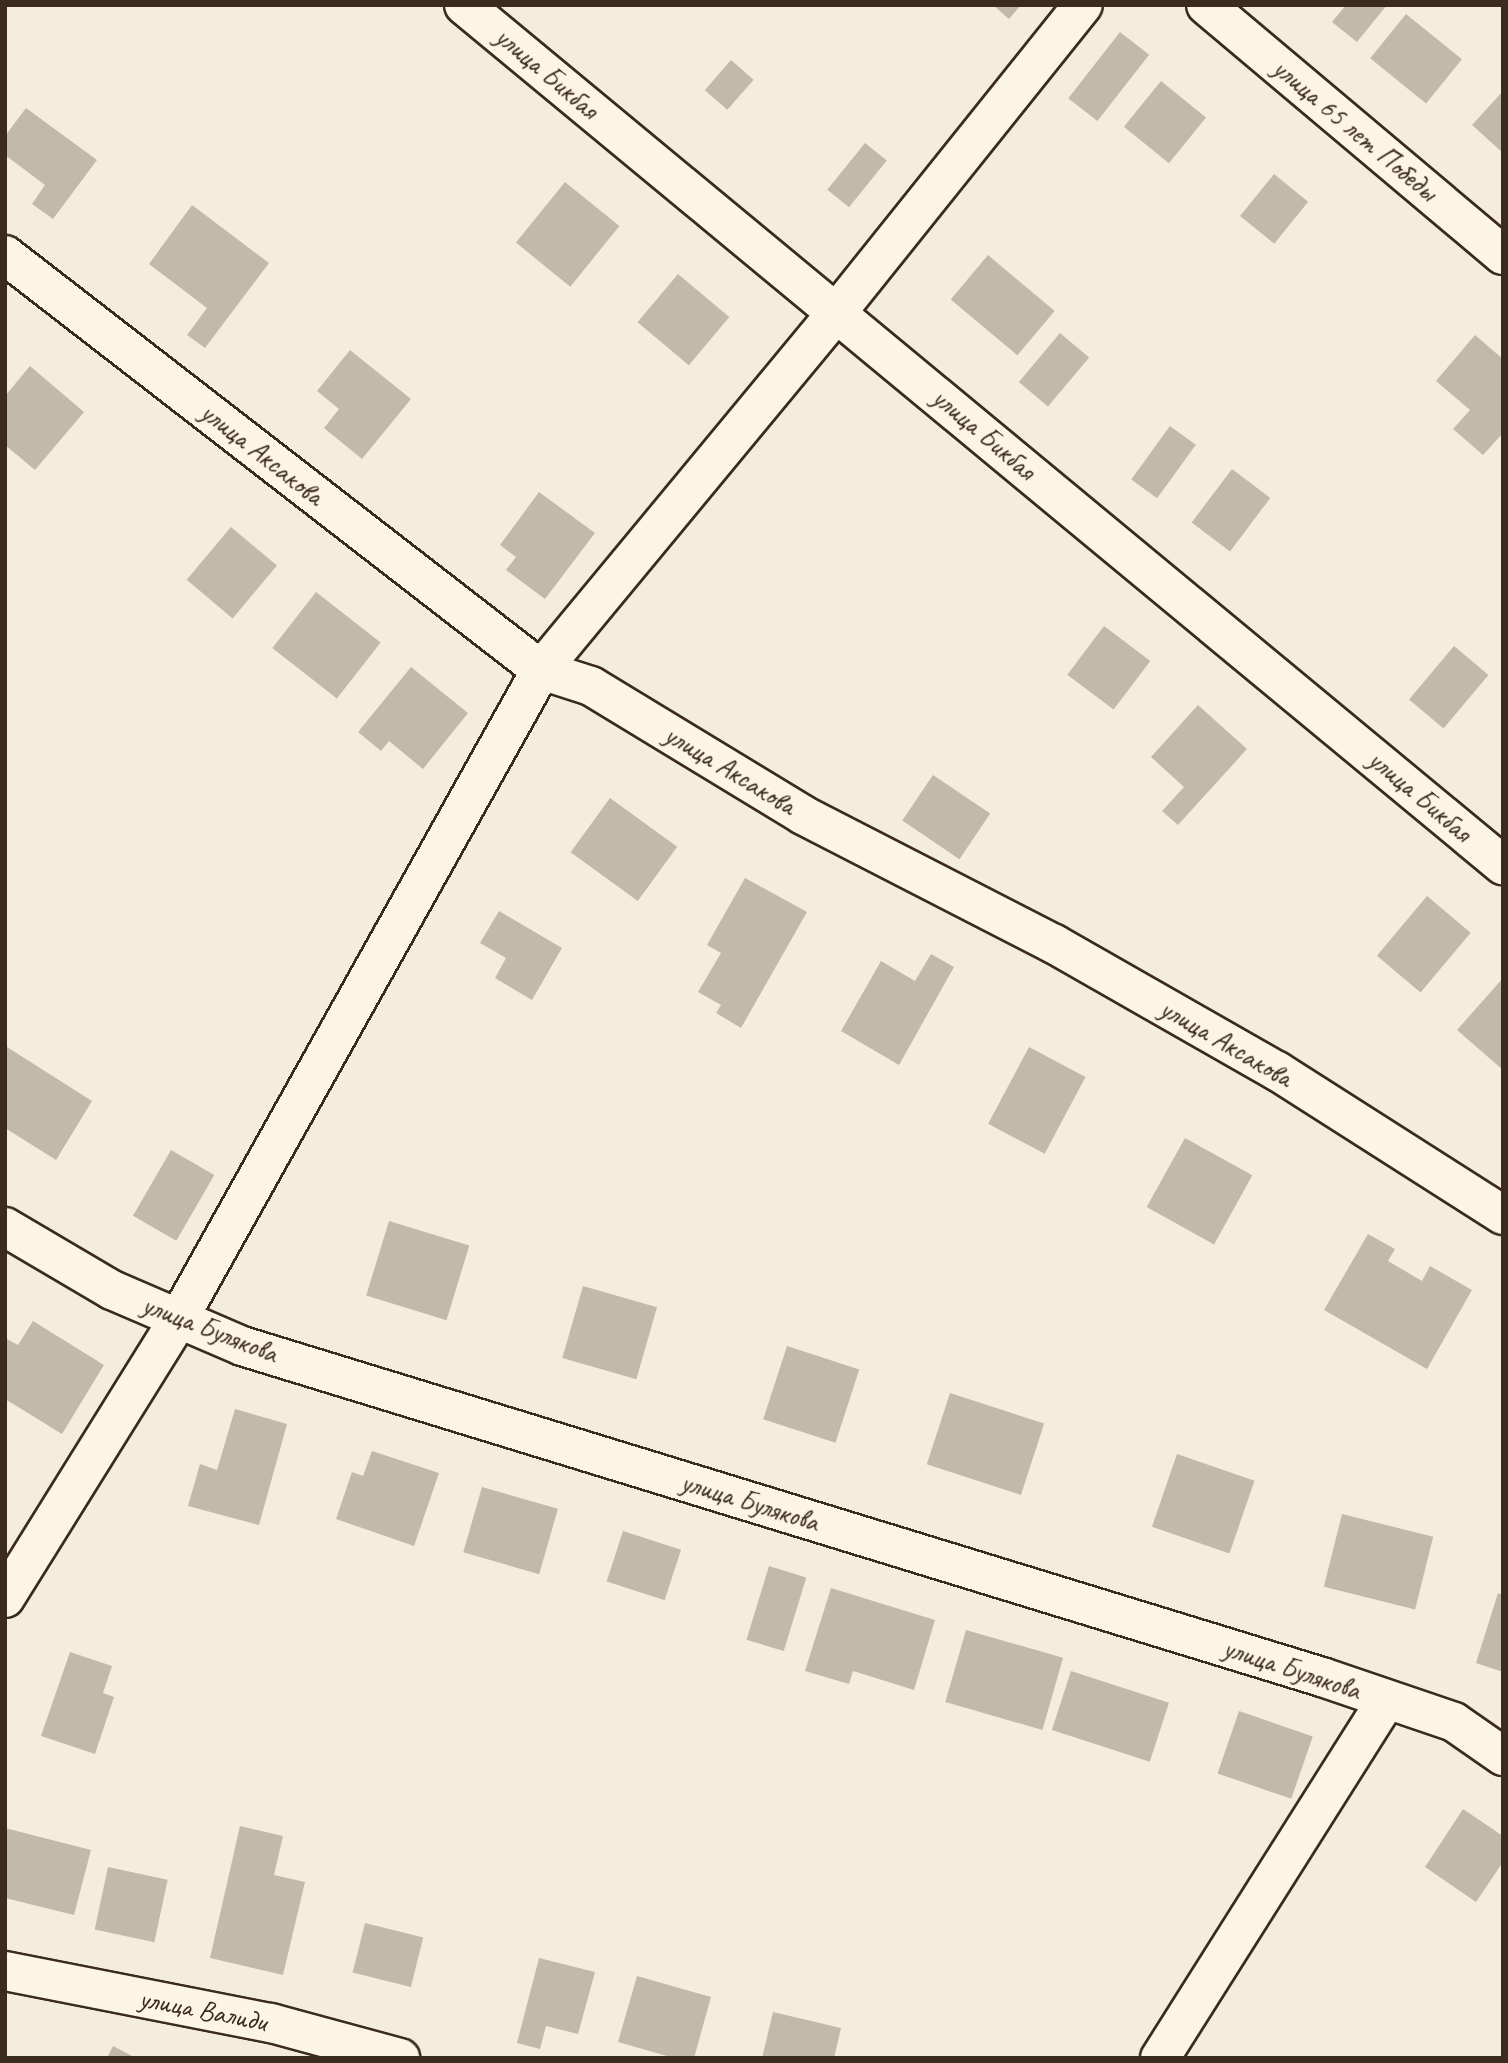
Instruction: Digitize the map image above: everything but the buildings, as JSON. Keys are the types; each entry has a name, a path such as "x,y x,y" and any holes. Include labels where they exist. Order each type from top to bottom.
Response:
{"street":[{"name":"улица Бикбая","path":"464,5 1503,864"},
{"path":"5,1598 179,1318 541,670 837,312 1083,5"},
{"name":"улица 65 лет Победы","path":"1206,5 1503,255"},
{"name":"улица Аксакова","path":"5,255 541,670 591,687 803,815 1054,944 1277,1071 1503,1214"},
{"name":"улица Булякова","path":"5,1227 112,1290 242,1346 1454,1722 1503,1756"},
{"path":"1160,2058 1385,1700"},
{"name":"улица Валиди","path":"5,1971 271,2023 400,2058"}]}
